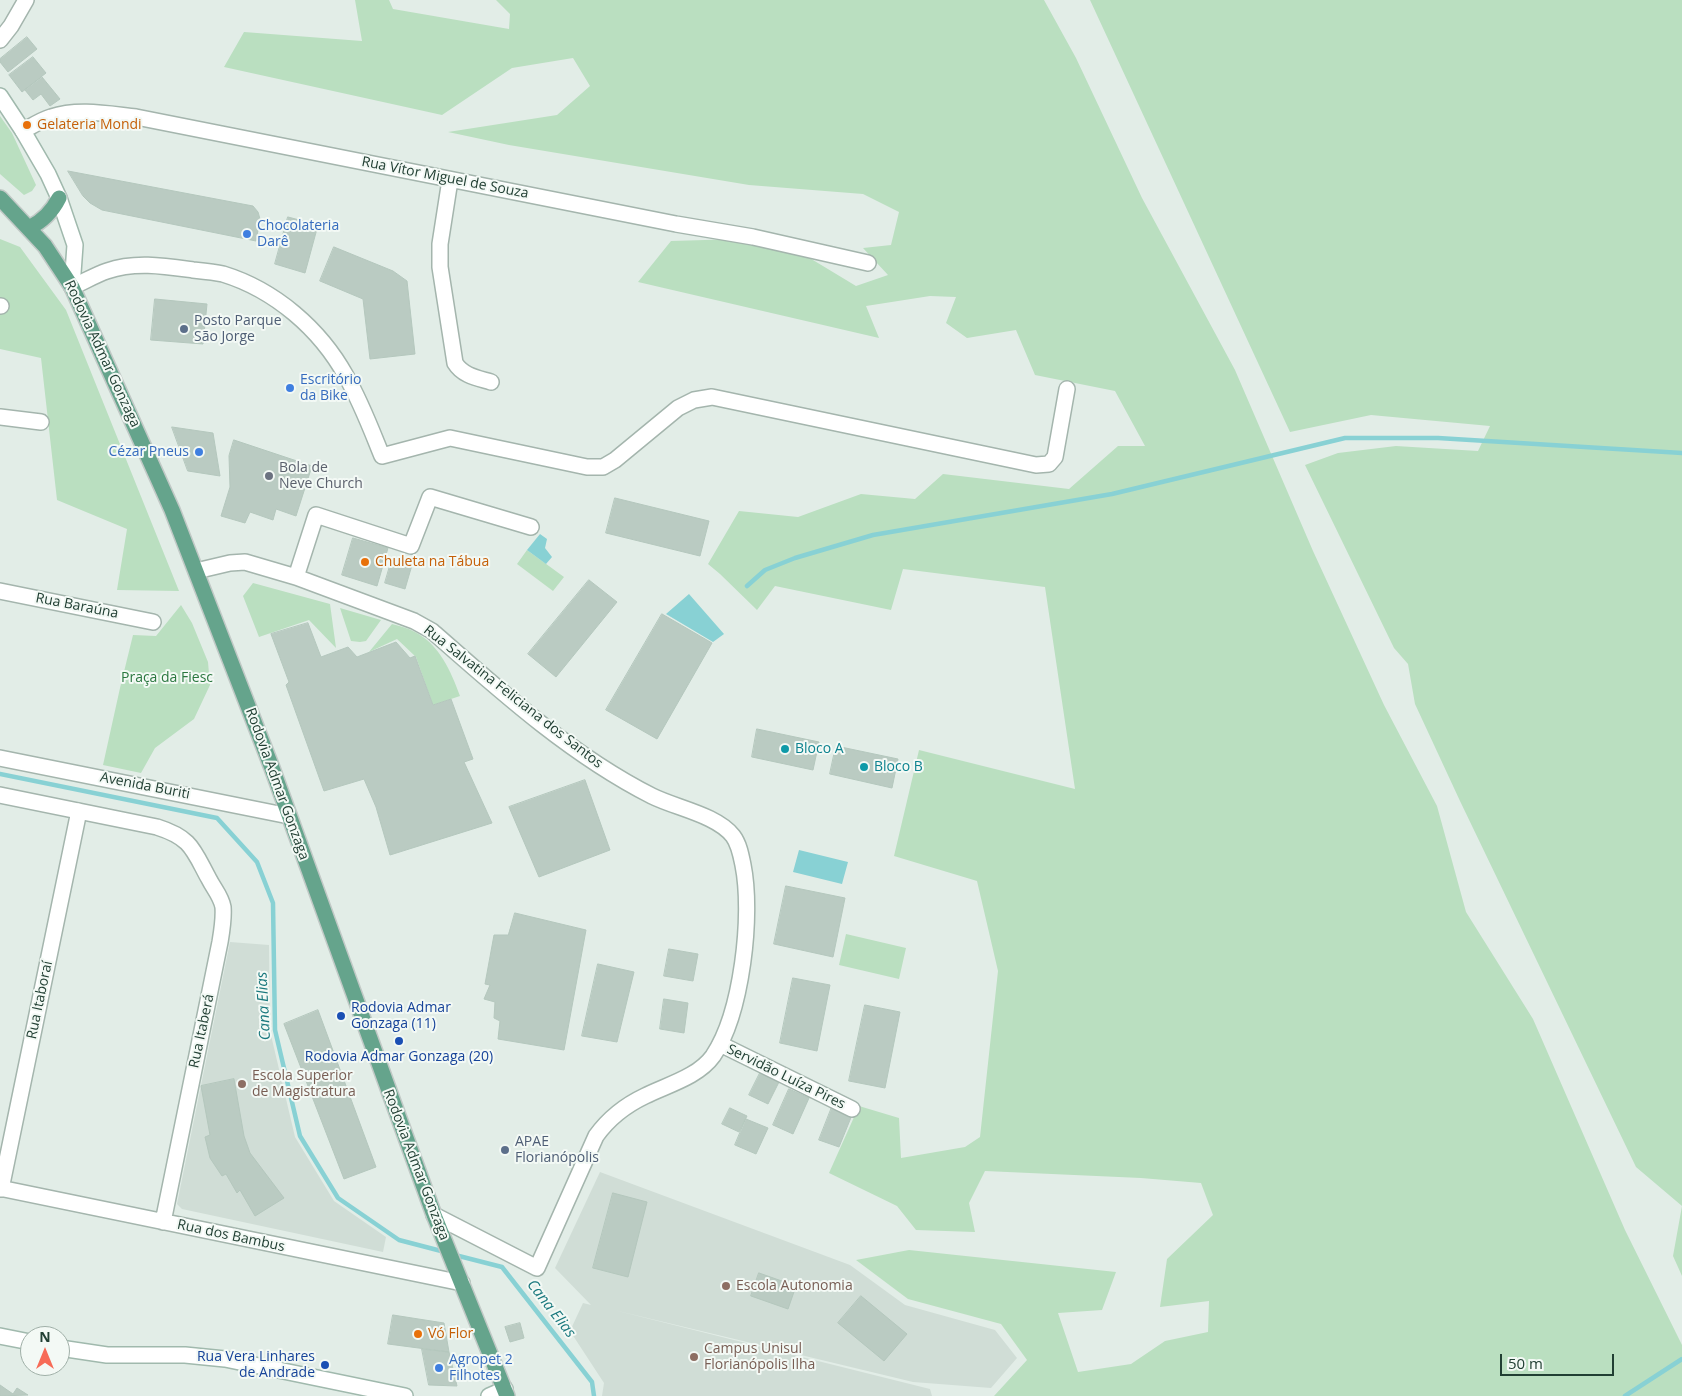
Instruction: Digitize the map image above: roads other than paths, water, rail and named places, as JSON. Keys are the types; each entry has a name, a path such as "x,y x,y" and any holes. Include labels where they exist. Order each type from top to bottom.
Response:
{"main road":[{"name":"Rodovia Admar Gonzaga","path":"0,198 45,246 72,287 172,510 289,816 434,1215 506,1393"},
{"path":"17,214 33,214 56,203"},
{"path":"29,228 40,222 56,203"}],"street":[{"path":"0,40 11,26 26,0"},
{"path":"0,96 48,174 56,203 74,245 75,259 72,287"},
{"name":"Rua Vítor Miguel de Souza","path":"23,131 49,117 68,113 96,113 136,118 676,224 753,237 868,263"},
{"path":"450,180 440,244 440,267 455,363 459,370 466,374 491,382"},
{"path":"72,287 107,271 128,266 155,265 221,274 253,286 279,301 327,346 346,375 361,404 382,456 450,438 586,467 604,467 678,408 694,400 712,397 1036,465 1049,464 1055,457 1067,389"},
{"path":"0,417 41,422"},
{"path":"296,577 316,515 411,546 430,497 531,526"},
{"name":"Rua Salvatina Feliciana dos Santos","path":"196,571 230,563 245,562 296,577 414,621 432,631 540,723 606,771 661,801 721,825 733,836 740,850 746,879 747,910 744,948 738,988 729,1022 720,1044 702,1068 643,1096 606,1123 596,1136 537,1268 434,1215"},
{"name":"Rua Baraúna","path":"0,591 153,622"},
{"name":"Avenida Buriti","path":"0,758 289,816"},
{"path":"0,795 80,811"},
{"name":"Rua Itaberá","path":"80,811 157,827 181,836 192,846 219,894 222,905 224,920 163,1222"},
{"name":"Rua Itaboraí","path":"1,1188 80,811"},
{"name":"Servidão Luíza Pires","path":"720,1044 852,1109"},
{"name":"Rua dos Bambus","path":"1,1188 462,1283"},
{"path":"0,1336 20,1340"},
{"path":"70,1349 106,1354 185,1355 225,1359 405,1396"},
{"path":"489,1396 506,1393"}],"water":[{"path":"540,534 547,539 545,548 552,557 546,564 527,550"},
{"path":"689,594 724,634 713,642 666,614"},
{"path":"799,850 848,862 842,884 793,872"}],"waterway":[{"path":"747,586 765,570 795,558 873,535 1112,494 1345,438 1438,438 1682,453"},
{"name":"Cana Elias","path":"0,774 217,818 257,862 273,903 275,1030 300,1136 338,1198 399,1240 445,1252"},
{"name":"Cana Elias","path":"455,1255 502,1267 592,1382 594,1396"},
{"path":"1625,1396 1682,1359"}],"place":[{"name":"Gelateria Mondi","path":"27,125"},
{"name":"Chocolateria Darê","path":"247,234"},
{"name":"Posto Parque São Jorge","path":"184,329"},
{"name":"Escritório da Bike","path":"290,388"},
{"name":"Cézar Pneus","path":"199,452"},
{"name":"Bola de Neve Church","path":"269,476"},
{"name":"Chuleta na Tábua","path":"365,562"},
{"name":"Bloco A","path":"785,749"},
{"name":"Bloco B","path":"864,767"},
{"name":"Rodovia Admar Gonzaga (11)","path":"341,1016"},
{"name":"Rodovia Admar Gonzaga (20)","path":"399,1041"},
{"name":"Escola Superior de Magistratura","path":"242,1084"},
{"name":"APAE Florianópolis","path":"505,1150"},
{"name":"Escola Autonomia","path":"726,1286"},
{"name":"Vó Flor","path":"418,1334"},
{"name":"Campus Unisul Florianópolis Ilha","path":"694,1357"},
{"name":"Rua Vera Linhares de Andrade","path":"325,1365"},
{"name":"Agropet 2 Filhotes","path":"439,1368"}],"park label":[{"name":"Praça da Fiesc","path":"167,678"}]}
